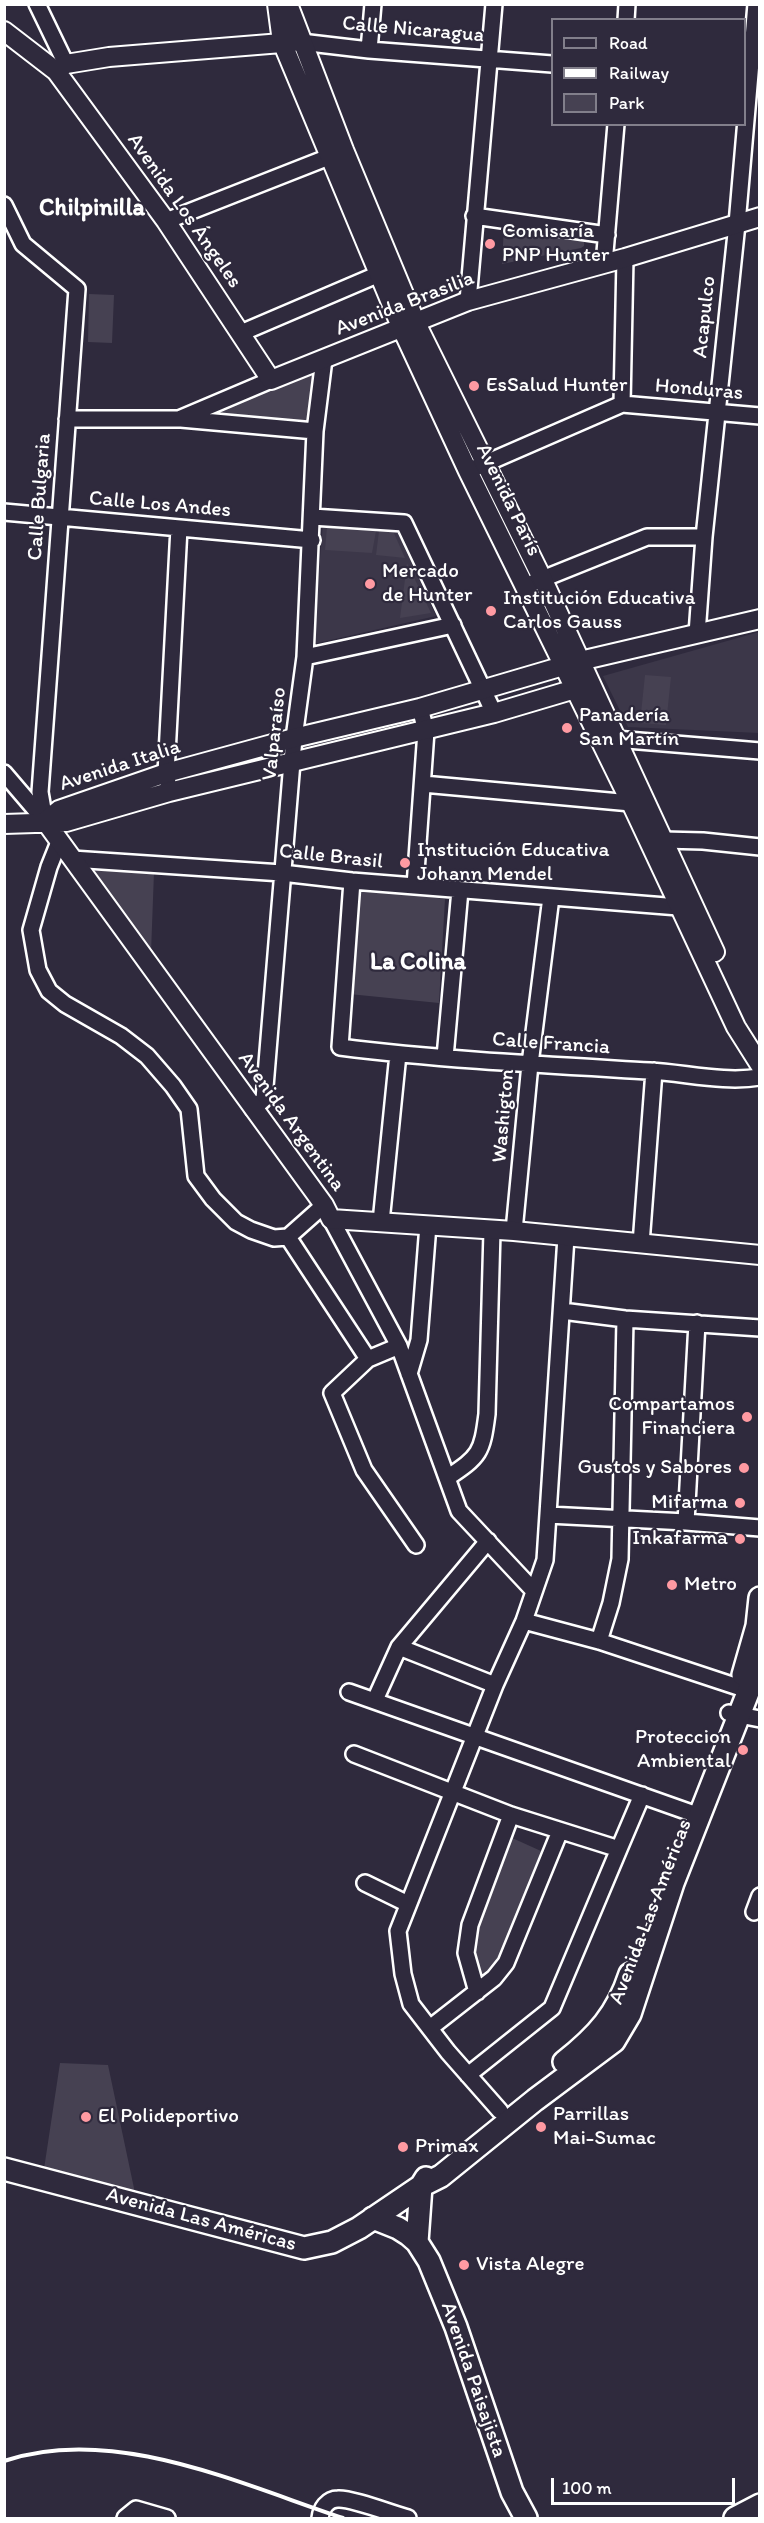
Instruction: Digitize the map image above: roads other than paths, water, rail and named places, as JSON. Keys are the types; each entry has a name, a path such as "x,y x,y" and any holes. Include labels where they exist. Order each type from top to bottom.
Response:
{"main road":[{"name":"Avenida Las Américas","path":"743,1716 738,1687 758,1626 759,1598"},
{"name":"Avenida Las Américas","path":"421,2186 431,2168 580,2049 603,2027 623,1995 663,1879 743,1716 759,1662"},
{"name":"Avenida Las Américas","path":"4,2169 304,2248 332,2242 421,2186 441,2176 526,2107 614,2041 630,2014 695,1814"},
{"path":"417,2242 421,2186"},
{"name":"Avenida Paisajista","path":"373,2218 398,2228 417,2242 429,2261 451,2316 512,2492 526,2518"},
{"path":"735,2518 759,2505"}],"street":[{"name":"Avenida Los Ángeles","path":"37,4 61,68 271,380"},
{"name":"Avenida París","path":"277,4 282,42 337,153 409,326 476,467 525,586 572,664 631,804 751,1031 759,1042"},
{"name":"Avenida París","path":"288,4 379,274 409,326"},
{"path":"369,50 374,4"},
{"path":"468,301 494,4"},
{"name":"Acapulco","path":"697,634 716,412 751,80 756,4"},
{"path":"4,31 61,68"},
{"name":"Calle Nicaragua","path":"61,68 109,57 282,42 551,64"},
{"path":"604,264 616,126"},
{"path":"166,221 337,153"},
{"name":"Calle Bulgaria","path":"4,205 23,244 77,289 40,792 45,821"},
{"path":"474,216 606,235"},
{"name":"Avenida Brasilia","path":"67,419 179,419 468,301 625,258 759,217"},
{"path":"622,404 625,258"},
{"path":"241,333 379,274"},
{"name":"Valparaíso","path":"253,1109 264,1099 294,738 305,657 312,540 315,430 324,359"},
{"name":"Honduras","path":"476,467 622,404 759,416"},
{"path":"179,419 315,430"},
{"name":"Avenida París","path":"476,467 543,580 572,664"},
{"name":"Calle Los Andes","path":"4,512 312,540"},
{"path":"312,517 404,523 494,713"},
{"path":"169,792 166,773 179,528"},
{"path":"525,586 648,537 704,537"},
{"name":"Avenida Italia","path":"45,821 59,810 166,773 294,738 420,708 572,664 759,619"},
{"path":"305,657 453,625"},
{"name":"Avenida París","path":"583,687 615,739 663,840 687,908 736,1028 759,1065"},
{"name":"Avenida Italia","path":"45,821 66,822 169,792 426,731 583,687"},
{"path":"415,886 426,731 420,708"},
{"path":"615,739 759,751"},
{"path":"4,773 45,821"},
{"path":"423,784 631,804"},
{"path":"4,824 45,821"},
{"name":"Avenida Argentina","path":"45,821 328,1212 381,1222 514,1231 759,1255"},
{"path":"663,840 703,841 759,847"},
{"path":"59,842 49,867 32,930 38,970 49,991 65,1004 121,1036 147,1056 173,1086 189,1109 196,1176 213,1199 236,1222 274,1238 288,1237 328,1212 399,1346 459,1511 534,1591"},
{"name":"Calle Brasil","path":"72,859 282,873 352,881 687,908"},
{"name":"Calle Francia","path":"352,881 340,1047 398,1054 530,1064 654,1071 741,1079 759,1077"},
{"path":"445,1057 460,890"},
{"name":"Washigton","path":"514,1231 530,1064 551,897"},
{"path":"381,1222 398,1054"},
{"path":"641,1244 654,1071"},
{"path":"409,1374 419,1340 428,1225"},
{"path":"447,1478 473,1461 483,1440 486,1414 492,1231"},
{"path":"288,1237 368,1359"},
{"path":"500,2111 411,2004 403,1974 398,1931 495,1685 524,1621 545,1560 566,1237"},
{"path":"562,1311 625,1319 759,1328"},
{"path":"599,1641 611,1604 620,1559 625,1319"},
{"path":"687,1522 697,1323"},
{"path":"399,1346 368,1359 332,1393 364,1470 416,1545"},
{"path":"548,1515 759,1528"},
{"path":"375,1700 399,1647 488,1541"},
{"path":"524,1621 599,1641 738,1687"},
{"path":"399,1647 495,1685"},
{"path":"349,1692 695,1814"},
{"path":"354,1754 511,1815 619,1849"},
{"path":"468,2075 552,2007 642,1795"},
{"path":"477,1992 466,1953 470,1925 511,1815"},
{"path":"430,2028 477,1992 506,1964 560,1831"},
{"path":"364,1883 408,1904"},
{"path":"754,1912 759,1896"},
{"path":"320,2518 321,2511 327,2502 339,2498 408,2518"},
{"path":"125,2518 136,2509 167,2518"}],"railway":[{"path":"4,2461 46,2451 88,2450 132,2454 219,2475 343,2518"}],"place":[{"name":"Comisaría PNP Hunter","path":"490,244"},
{"name":"EsSalud Hunter","path":"474,386"},
{"name":"Mercado de Hunter","path":"370,584"},
{"name":"Institución Educativa Carlos Gauss","path":"491,611"},
{"name":"Panadería San Martín","path":"567,728"},
{"name":"Institución Educativa Johann Mendel","path":"405,863"},
{"name":"Compartamos Financiera","path":"747,1417"},
{"name":"Gustos y Sabores","path":"744,1468"},
{"name":"Mifarma","path":"740,1503"},
{"name":"Inkafarma","path":"740,1539"},
{"name":"Metro","path":"672,1585"},
{"name":"Proteccion Ambiental","path":"743,1750"},
{"name":"El Polideportivo","path":"86,2117"},
{"name":"Parrillas Mai-Sumac","path":"541,2127"},
{"name":"Primax","path":"403,2147"},
{"name":"Vista Alegre","path":"464,2265"}],"district":[{"name":"Chilpinilla","path":"92,209"},
{"name":"La Colina","path":"418,963"}]}
